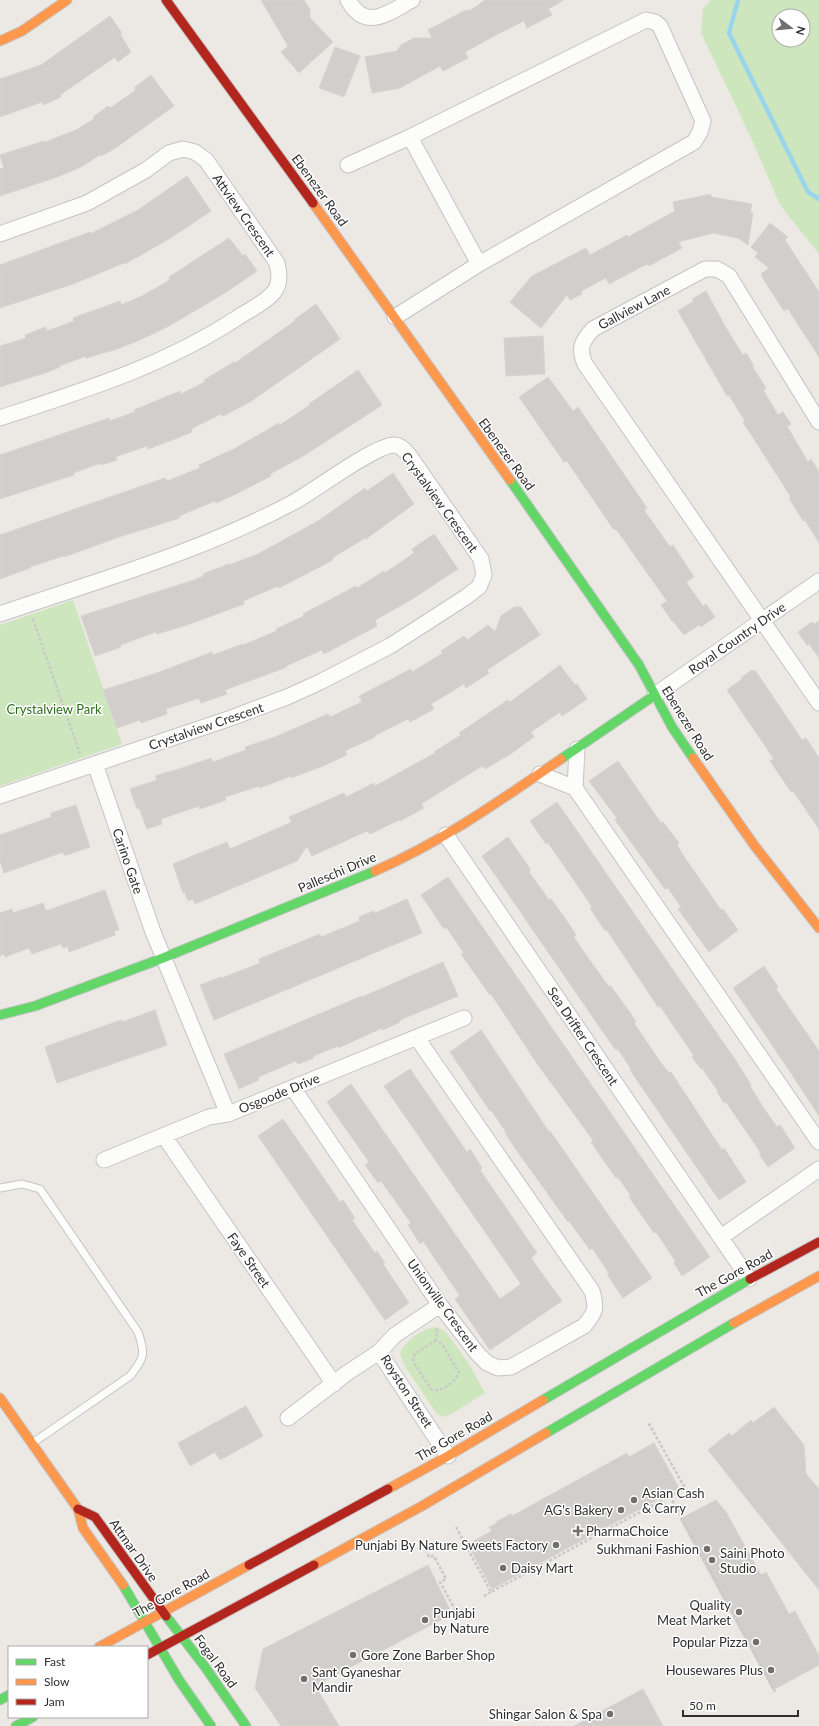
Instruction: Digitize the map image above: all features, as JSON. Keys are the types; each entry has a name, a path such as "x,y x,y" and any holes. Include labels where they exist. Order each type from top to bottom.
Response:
{"main road":[{"path":"0,41 22,31 67,0"},
{"name":"Ebenezer Road","path":"166,0 395,317 634,658 672,726 754,846 819,928"},
{"name":"Palleschi Drive","path":"0,1015 35,1006 163,958 304,901 397,861 446,835 540,774 655,695"},
{"name":"The Gore Road","path":"101,1646 448,1456 749,1279 819,1242"},
{"path":"148,1654 415,1509 710,1337 818,1278"},
{"name":"Attmar Drive","path":"0,1398 78,1508 83,1528 129,1594 145,1622"},
{"name":"Attmar Drive","path":"78,1508 95,1517 163,1612"},
{"name":"Fogal Road","path":"163,1612 205,1667 246,1726"},
{"path":"145,1622 179,1680 211,1726"},
{"path":"16,1726 31,1718"}],"street":[{"path":"348,0 353,9 371,19 382,16 412,0"},
{"path":"348,165 410,137 646,20 655,22 660,26 703,121 700,132 694,142 479,264 395,317"},
{"path":"410,137 479,264"},
{"name":"Attview Crescent","path":"0,234 87,203 146,170 168,153 183,149 195,152 206,160 277,263 280,278 274,291 264,300 211,335 174,355 82,391 0,418"},
{"name":"Gallview Lane","path":"819,422 729,276 718,269 705,269 593,328 583,340 581,355 585,364 819,703"},
{"name":"Crystalview Crescent","path":"0,614 194,549 238,530 296,501 377,450 395,445 404,448 410,455 481,559 484,575 479,587 466,597 390,646 287,697 232,718 0,796"},
{"name":"Royal Country Drive","path":"655,695 819,581"},
{"path":"575,788 577,749"},
{"name":"Carino Gate","path":"95,764 163,958"},
{"path":"540,774 575,788 819,1142"},
{"name":"Sea Drifter Crescent","path":"446,835 749,1279"},
{"name":"Osgoode Drive","path":"163,958 228,1114 464,1018"},
{"name":"Unionville Crescent","path":"293,1088 440,1305 477,1353 498,1368 511,1367 584,1326 594,1315 596,1304 592,1291 417,1038"},
{"path":"104,1160 209,1117 228,1114"},
{"name":"Faye Street","path":"164,1136 334,1384"},
{"path":"721,1237 819,1169"},
{"name":"Royston Street","path":"440,1305 395,1335 379,1352 448,1456"},
{"path":"288,1418 347,1373 379,1352"}],"lane":[{"path":"0,1188 22,1184 40,1189 138,1332 144,1348 140,1362 130,1376 32,1443"}],"path":[{"path":"32,617 81,757"},
{"path":"436,1340 437,1326"},
{"path":"436,1340 442,1344 459,1372 457,1377 440,1391 432,1390 412,1359 414,1354 436,1340"},
{"path":"484,1596 685,1488 648,1422"},
{"path":"670,1496 775,1692"},
{"path":"456,1527 491,1592"},
{"path":"424,1545 429,1557 434,1556 446,1579 440,1582 457,1613 465,1608"}],"green space":[{"path":"711,0 819,0 819,254 780,205 752,140 701,33 703,9"},
{"name":"Crystalview Park","path":"73,600 122,744 0,786 0,625"},
{"path":"436,1327 445,1331 469,1364 485,1393 446,1417 437,1414 404,1365 400,1354 405,1344 415,1336 425,1330"}],"building":[{"path":"261,0 304,0 310,10 310,18 333,42 299,73 281,52 288,46"},
{"path":"485,0 564,0 548,9 552,15 527,28 524,21 496,35 465,52 468,58 443,71 440,66 400,88 372,93 365,57 397,51 401,45 414,38 432,38 428,30 464,11 471,10"},
{"path":"110,16 122,33 120,34 131,52 118,62 115,57 60,95 61,97 43,105 42,102 0,117 0,79 41,65"},
{"path":"335,47 360,56 344,97 319,88"},
{"path":"151,75 174,106 114,149 101,156 100,155 81,167 57,177 0,196 0,169 4,168 0,155 44,141 45,142 76,130 94,119 93,117 108,106 110,108 136,90 134,88"},
{"path":"187,176 211,211 169,239 125,264 124,263 73,284 0,308 0,265 90,232 90,234 138,210"},
{"path":"711,194 711,197 752,204 750,213 753,213 748,245 738,238 713,233 678,242 682,248 649,266 647,264 609,284 606,278 581,291 582,294 570,300 567,295 541,328 510,302 532,276 586,248 590,255 627,235 628,237 675,211 673,202"},
{"path":"770,223 788,237 785,240 819,292 819,357 788,309 784,311 764,280 761,274 769,268 755,257 758,253 751,247"},
{"path":"229,238 243,256 245,254 257,271 225,293 167,327 140,340 117,349 86,358 86,356 59,366 60,367 48,372 0,387 0,346 26,338 25,335 46,327 47,331 74,321 73,318 120,301 121,305 142,296 170,280 169,277"},
{"path":"706,291 726,328 743,355 746,353 754,366 752,366 766,388 763,390 778,415 783,412 791,424 787,426 808,462 811,459 819,472 819,543 789,498 791,497 743,422 745,421 729,395 727,396 678,311 694,301 692,299"},
{"path":"316,304 340,339 250,402 223,416 221,414 191,429 192,432 175,439 148,449 147,446 115,457 117,460 101,465 101,463 73,473 74,475 0,499 0,455 109,418 110,421 135,412 134,410 180,391 181,394 205,382 204,380 234,362 235,363 295,321 294,320"},
{"path":"543,336 545,374 506,376 504,338"},
{"path":"358,370 382,405 305,455 270,474 271,476 216,503 215,501 179,516 180,518 30,567 0,579 0,535 165,478 167,481 200,468 199,465 234,449 279,423 280,425"},
{"path":"548,377 573,411 578,407 647,508 644,510 670,547 673,545 694,577 686,582 703,606 706,604 715,617 701,627 699,625 684,635 672,621 661,605 667,601 616,529 614,530 567,461 564,462 519,397"},
{"path":"393,473 414,504 366,539 365,538 332,558 333,560 279,588 278,586 243,601 244,604 187,625 157,634 156,632 95,656 81,616 194,580 204,576 203,574 258,554 318,521 365,488 367,491"},
{"path":"434,534 458,569 409,601 375,620 377,626 324,654 322,650 286,666 287,667 225,690 227,694 201,703 199,698 166,709 167,714 141,723 140,720 117,728 103,690 157,673 212,652 213,655 243,645 277,631 276,629 304,616 303,614 356,586 357,588 384,571 385,573 414,553 412,549"},
{"path":"514,607 521,607 540,635 487,670 489,673 466,688 464,684 431,704 434,709 410,722 408,719 374,736 375,737 345,751 347,755 323,766 260,788 259,786 225,797 226,800 200,809 199,806 161,819 162,824 147,829 139,808 137,809 130,789 157,780 155,776 211,758 213,762 246,750 245,747 275,737 328,714 330,717 362,702 359,696 411,669 412,672 443,653 441,651 464,636 467,640 488,625 495,632 501,616"},
{"path":"819,621 819,658 798,632 812,622 814,624"},
{"path":"560,665 575,685 577,684 587,699 562,716 560,712 531,732 534,737 512,753 485,769 482,766 421,804 424,808 400,821 399,820 370,834 367,831 312,856 307,846 297,861 195,904 193,899 188,901 185,893 183,893 173,864 227,842 230,849 292,822 289,817 344,793 346,797 374,783 375,786 435,753 434,752 461,735 459,733 508,700 510,702"},
{"path":"752,670 753,672 755,670 802,740 806,738 819,758 819,829 770,761 774,759 727,690"},
{"path":"618,761 661,823 663,822 679,843 677,845 683,855 721,910 723,909 738,930 709,952 678,909 681,907 668,888 665,889 615,820 617,818 589,781"},
{"path":"557,802 736,1061 763,1107 777,1127 780,1125 795,1148 768,1167 759,1154 761,1153 726,1102 724,1103 717,1092 718,1091 702,1068 701,1069 692,1057 694,1056 660,1006 658,1007 607,930 605,931 590,908 592,907 583,893 548,843 546,844 530,821"},
{"path":"76,805 90,847 67,855 64,855 63,852 4,873 0,861 0,835 51,817 51,813"},
{"path":"508,837 531,870 529,872 549,900 551,899 567,921 576,935 574,937 581,948 609,987 610,985 631,1014 636,1022 634,1023 661,1063 669,1073 671,1072 722,1150 724,1148 746,1182 719,1200 630,1070 631,1069 618,1049 616,1050 605,1035 482,856"},
{"path":"448,877 710,1257 682,1276 674,1263 676,1262 656,1232 654,1233 629,1197 631,1196 618,1177 616,1178 591,1142 593,1140 538,1065 491,994 490,995 461,954 464,953 446,927 444,929 421,895"},
{"path":"105,890 119,930 114,931 115,935 69,952 68,946 63,948 61,944 32,954 29,948 5,957 4,954 0,956 0,913 12,909 13,913 43,903 46,911"},
{"path":"407,899 422,933 214,1020 200,985 260,963 259,959 320,934 321,937 360,921 359,917 374,911 375,913"},
{"path":"443,962 458,996 400,1020 400,1022 383,1030 382,1028 338,1048 338,1046 313,1056 314,1058 298,1064 296,1061 258,1077 259,1080 239,1089 224,1054"},
{"path":"764,966 778,987 776,989 819,1051 819,1116 733,988"},
{"path":"155,1010 167,1045 57,1083 45,1047 121,1020 122,1022"},
{"path":"481,1030 549,1132 550,1131 652,1278 623,1298 607,1274 609,1273 592,1248 590,1250 569,1221 568,1222 515,1148 505,1133 506,1132 450,1052"},
{"path":"410,1069 467,1152 470,1149 482,1168 480,1170 537,1253 531,1258 562,1301 490,1350 455,1299 460,1296 423,1241 420,1244 408,1225 411,1223 381,1181 378,1183 365,1165 369,1162 327,1102 351,1084 500,1299 521,1284 384,1086"},
{"path":"283,1119 340,1202 343,1200 355,1218 352,1220 375,1253 377,1251 385,1263 383,1264 409,1303 385,1320 258,1136"},
{"path":"246,1406 263,1436 220,1460 215,1452 190,1466 178,1443"},
{"path":"774,1407 804,1445 806,1474 819,1489 819,1590 708,1450 729,1433 732,1436 751,1420 753,1423"},
{"path":"654,1443 679,1488 492,1589 468,1544 492,1531 489,1527 497,1523 496,1522 511,1514 512,1516 627,1453 629,1457"},
{"path":"716,1500 726,1512 761,1575 766,1572 789,1614 795,1611 819,1656 819,1665 773,1690 680,1519"},
{"path":"428,1565 452,1614 326,1680 319,1692 339,1726 281,1726 255,1688 263,1649"},
{"path":"643,1689 663,1726 574,1726"}],"waterway":[{"path":"738,0 729,33 808,192 819,199"}],"traffic: fast":[{"path":"510,480 639,665 672,727 693,758"},
{"path":"561,759 655,695"},
{"path":"0,1015 35,1006 163,958 375,871"},
{"path":"543,1400 750,1279"},
{"path":"546,1433 734,1323"},
{"path":"123,1585 179,1680 211,1726"},
{"path":"166,1616 205,1667 246,1726"},
{"path":"0,1700 8,1696"},
{"path":"16,1726 31,1718"}],"traffic: slow":[{"path":"0,41 22,31 67,0"},
{"path":"313,203 510,480"},
{"path":"693,758 754,845 819,928"},
{"path":"375,871 400,860 471,820 561,759"},
{"path":"734,1323 819,1276"},
{"path":"0,1398 78,1509 83,1528 123,1585"},
{"path":"388,1489 448,1456 543,1400"},
{"path":"314,1565 422,1506 546,1433"},
{"path":"101,1646 249,1565"}],"traffic: jam":[{"path":"166,0 313,203"},
{"path":"750,1279 819,1242"},
{"path":"249,1565 388,1489"},
{"path":"78,1509 95,1517 166,1616"},
{"path":"148,1654 314,1565"}],"place":[{"name":"Asian Cash & Carry","path":"634,1500"},
{"name":"AG's Bakery","path":"621,1510"},
{"name":"PharmaChoice","path":"578,1531"},
{"name":"Punjabi By Nature Sweets Factory","path":"556,1545"},
{"name":"Sukhmani Fashion","path":"707,1549"},
{"name":"Saini Photo Studio","path":"712,1560"},
{"name":"Daisy Mart","path":"503,1568"},
{"name":"Quality Meat Market","path":"739,1612"},
{"name":"Punjabi by Nature","path":"425,1620"},
{"name":"Popular Pizza","path":"756,1642"},
{"name":"Gore Zone Barber Shop","path":"353,1655"},
{"name":"Housewares Plus","path":"771,1670"},
{"name":"Sant Gyaneshar Mandir","path":"304,1679"},
{"name":"Shingar Salon & Spa","path":"610,1714"}]}
